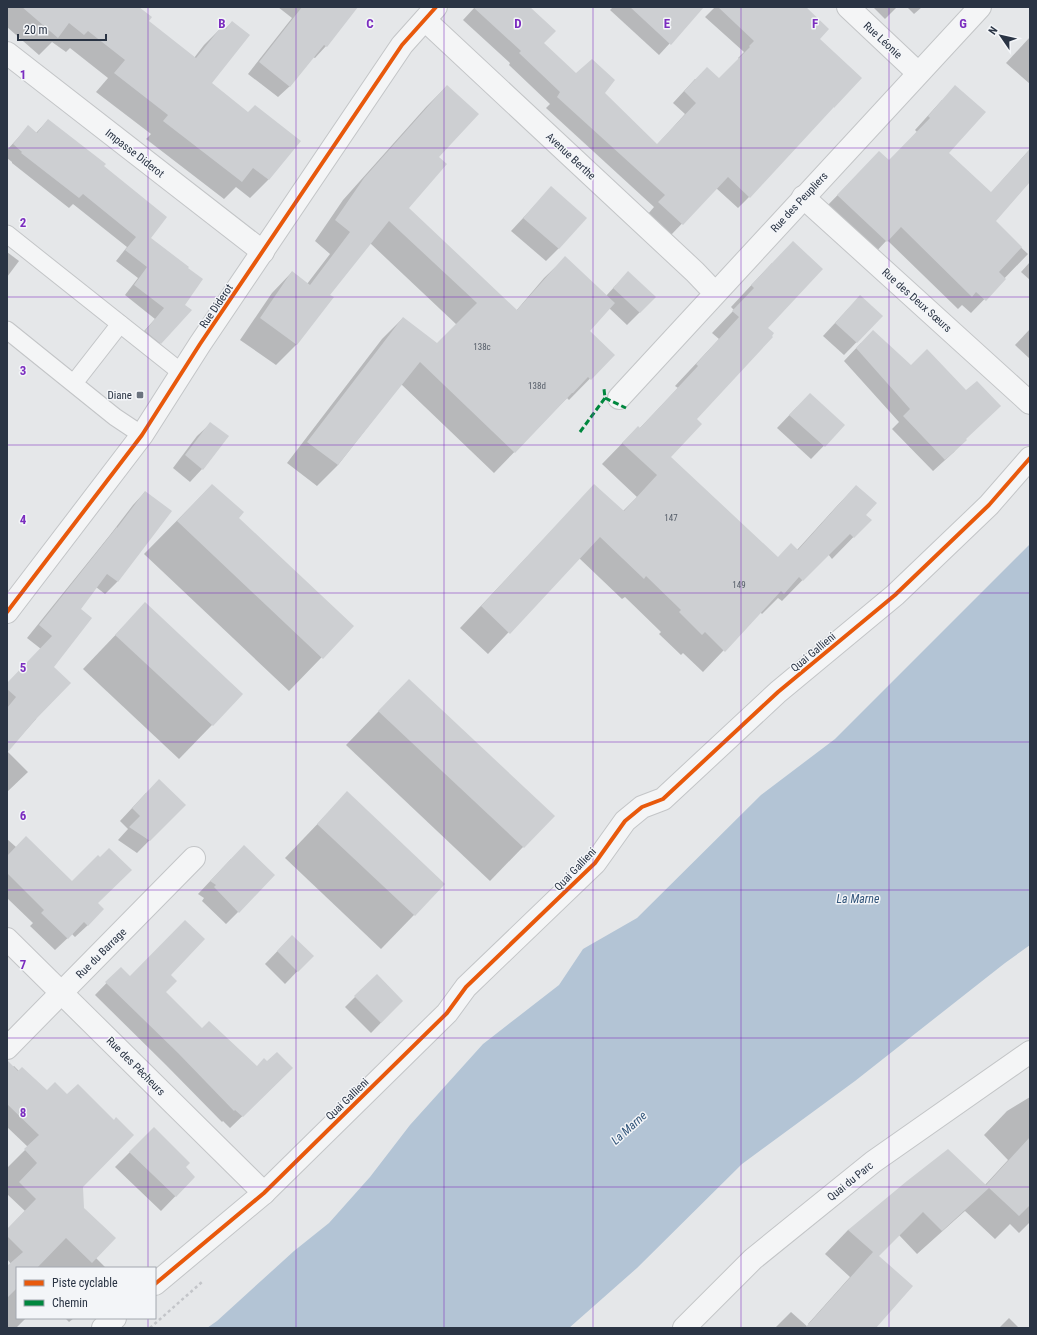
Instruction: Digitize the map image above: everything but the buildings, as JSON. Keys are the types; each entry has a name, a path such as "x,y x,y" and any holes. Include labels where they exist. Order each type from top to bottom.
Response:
{"street":[{"name":"Rue Léonie","path":"848,7 918,73"},
{"name":"Rue des Peupliers","path":"619,398 980,7"},
{"name":"Rue Diderot","path":"7,612 142,435 402,45 431,14"},
{"name":"Avenue Berthe","path":"431,14 715,293"},
{"name":"Impasse Diderot","path":"7,53 263,252"},
{"name":"Rue des Deux Sœurs","path":"804,197 1030,403"},
{"name":"Quai Gallieni","path":"156,1283 264,1193 447,1013 466,988 595,864 625,821 642,807 663,799 778,692 895,594 989,505 1030,458"},
{"name":"Rue du Barrage","path":"7,1048 194,858"},
{"name":"Rue des Pêcheurs","path":"7,939 264,1193"},
{"name":"Quai du Parc","path":"684,1328 753,1259 873,1162 1030,1052"},
{"path":"103,1328 114,1319"}],"lane":[{"path":"7,234 182,373"},
{"path":"74,383 120,324"},
{"path":"7,330 115,417 142,435"}],"water":[{"name":"La Marne","path":"1030,544 1030,945 855,1081 742,1164 637,1268 569,1328 207,1328 217,1321 294,1251 329,1223 370,1177 410,1125 483,1044 559,985 583,949 637,918 761,795 835,739"}],"marked path":[{"path":"580,432 605,398 604,389"},
{"path":"605,398 626,408"}],"cycle path":[{"path":"7,612 142,435 200,344 402,45 436,7"},
{"path":"156,1283 264,1193 447,1013 466,987 595,863 625,821 642,807 663,799 778,692 895,595 989,505 1030,458"}],"place":[{"name":"Diane","path":"140,395"}]}
